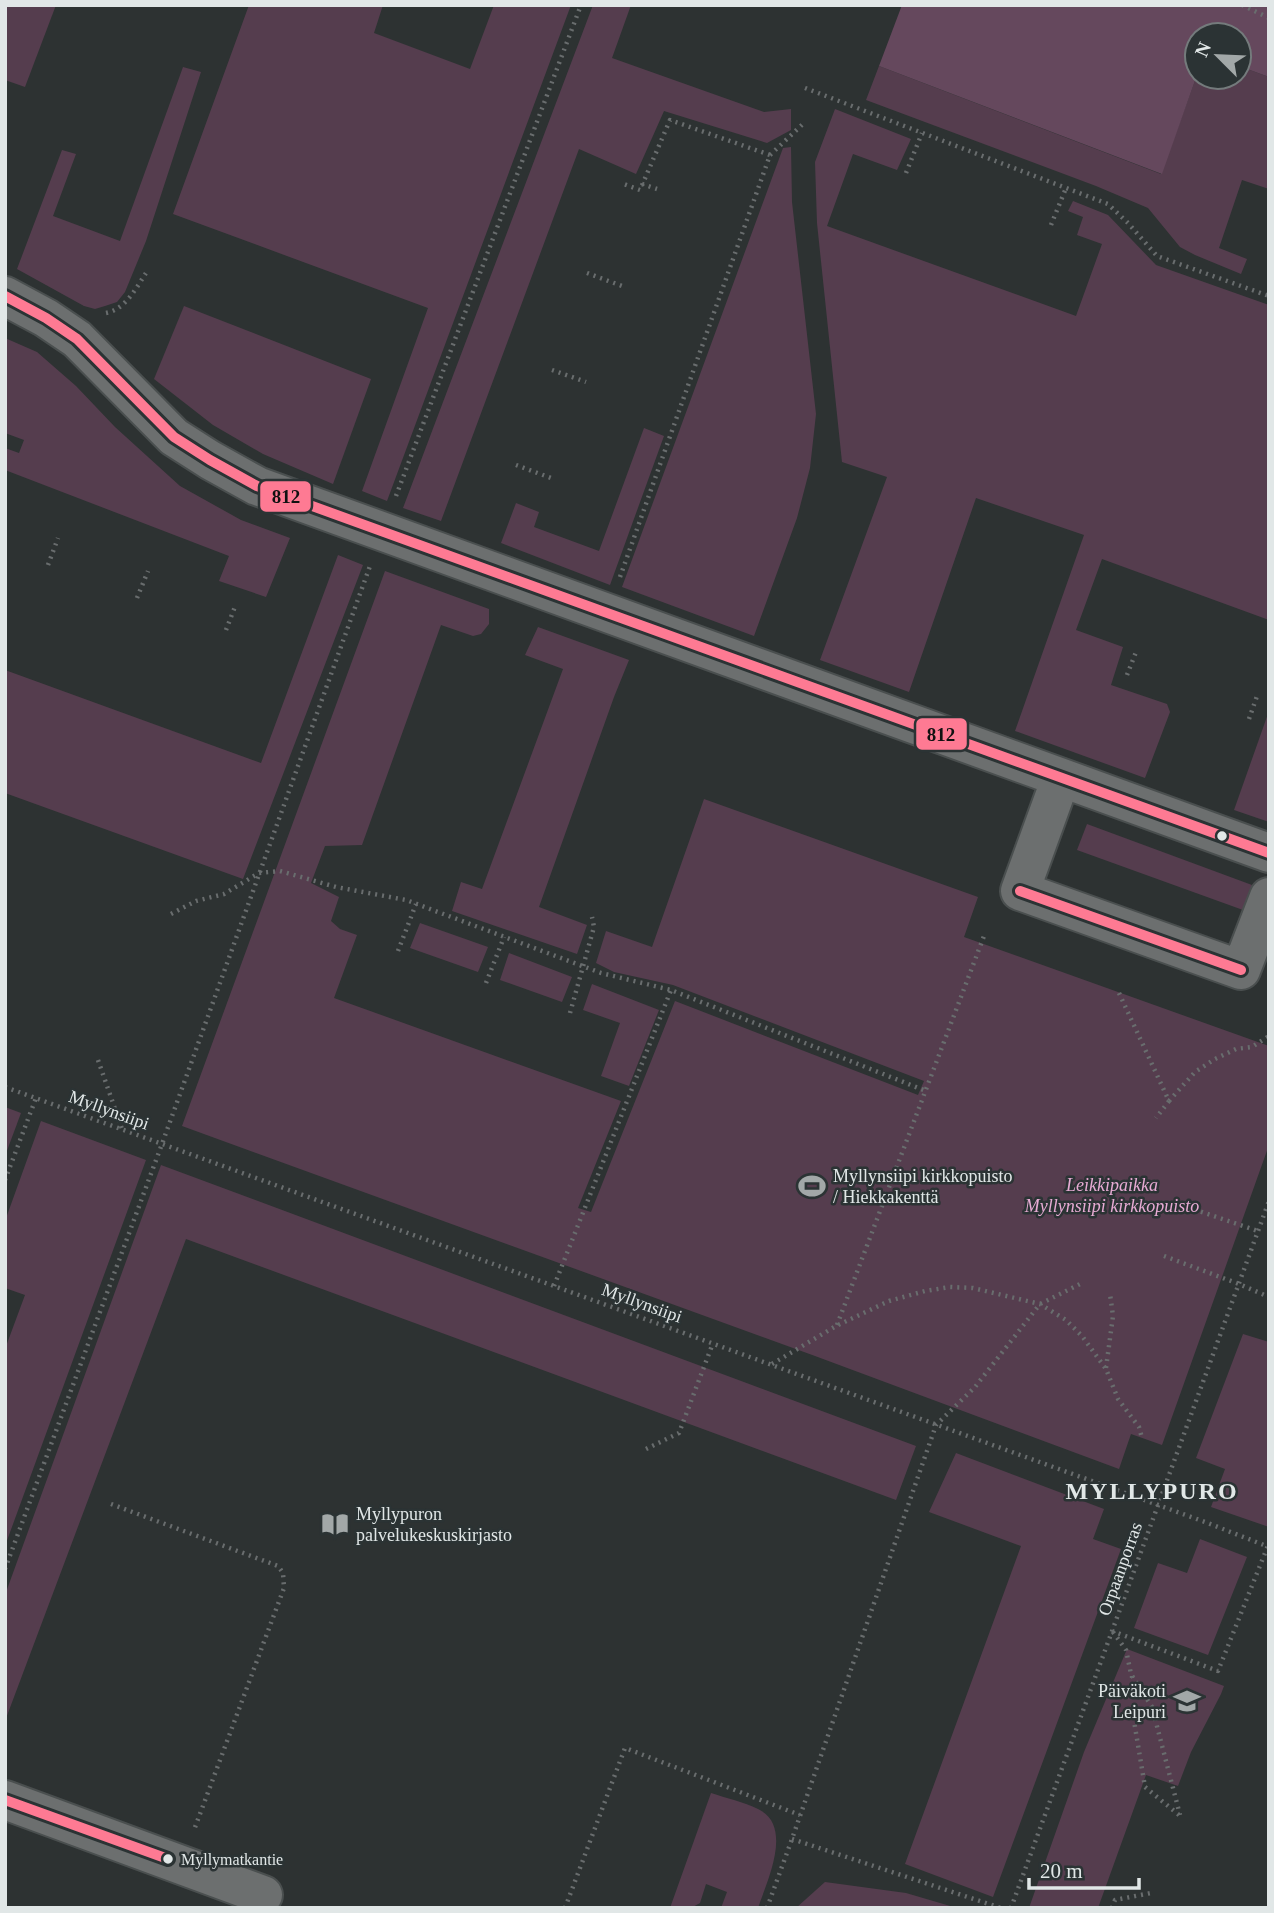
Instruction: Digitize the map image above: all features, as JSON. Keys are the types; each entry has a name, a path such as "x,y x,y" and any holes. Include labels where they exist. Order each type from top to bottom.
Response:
{"street":[{"path":"5,296 46,318 77,339 174,437 257,486 1269,853"},
{"path":"1061,778 1020,891 1241,970 1269,897"},
{"path":"5,1800 263,1895"}],"path":[{"path":"396,496 581,5"},
{"path":"1242,5 1269,18"},
{"path":"805,88 1108,204 1157,256 1269,296"},
{"path":"621,183 640,190 670,120 770,155"},
{"path":"620,579 770,155 805,122"},
{"path":"906,173 922,132"},
{"path":"642,184 657,190"},
{"path":"1051,225 1066,188"},
{"path":"587,273 622,286"},
{"path":"552,370 586,382"},
{"path":"516,466 551,478"},
{"path":"48,565 58,538"},
{"path":"5,1569 373,559"},
{"path":"137,598 148,571"},
{"path":"226,630 236,604"},
{"path":"1127,675 1136,652"},
{"path":"1249,719 1257,696"},
{"path":"171,914 197,901 224,894 259,873 281,871 336,887 407,900 601,974 671,990 926,1091"},
{"path":"398,951 416,904"},
{"path":"570,1013 594,927 592,917"},
{"path":"836,1326 984,936"},
{"path":"486,983 504,937"},
{"path":"555,1286 671,990"},
{"path":"1119,993 1169,1101"},
{"path":"1156,1118 1195,1072 1215,1059 1236,1049 1252,1047 1269,1036"},
{"path":"98,1060 122,1130"},
{"name":"Myllynsiipi","path":"5,1087 1268,1546"},
{"path":"5,1180 36,1098"},
{"name":"Orpaanporras","path":"1011,1908 1269,1201"},
{"path":"1181,1205 1258,1231"},
{"path":"1164,1256 1269,1297"},
{"path":"767,1908 936,1425 975,1387 1040,1304 1082,1283"},
{"path":"771,1364 836,1326 889,1301 950,1287 973,1289 1040,1304 1066,1320 1082,1336 1106,1369 1118,1399 1139,1427 1142,1438"},
{"path":"1106,1369 1113,1316 1110,1294"},
{"path":"646,1449 679,1433 713,1343"},
{"path":"111,1504 278,1566 283,1573 284,1588 190,1841"},
{"path":"1112,1631 1218,1671 1268,1546"},
{"path":"1112,1631 1126,1650 1145,1787 1180,1815 1153,1707 1131,1674"},
{"path":"565,1908 625,1748 800,1815"},
{"path":"792,1839 1001,1908"},
{"path":"1112,1908 1115,1900 1151,1893"}],"green space":[{"path":"5,5 56,5 25,87 5,80"},
{"path":"249,5 383,5 374,33 470,69 494,5 571,5 387,501 362,491 428,308 173,214"},
{"path":"593,5 631,5 612,58 764,112 791,109 791,130 767,143 664,111 636,174 579,149 441,521 403,508"},
{"path":"879,66 1161,174 1191,91 1253,91 1253,71 1269,77 1269,189 1242,180 1219,248 1247,259 1241,274 1180,247 1148,208 866,100"},
{"path":"183,67 201,72 146,241 125,292 117,302 95,309 84,306 17,269 62,150 76,154 53,216 120,241"},
{"path":"835,109 911,139 897,170 853,154 827,226 1076,316 1102,244 1077,235 1083,217 1068,211 1073,201 1108,215 1156,265 1269,305 1269,620 1102,559 1076,630 1123,647 1111,685 1167,704 1170,712 1145,778 1015,731 1084,535 976,498 909,692 820,660 887,477 842,462 817,223 815,162"},
{"path":"791,147 792,202 816,414 810,468 797,518 754,636 622,587 783,148"},
{"path":"184,306 371,379 333,484 263,454 213,425 154,379"},
{"path":"5,338 37,352 180,486 241,520 290,538 266,597 219,581 229,556 5,470 5,448 19,453 24,440 5,433"},
{"path":"644,428 664,436 610,585 501,543 516,503 539,512 534,527 599,551"},
{"path":"338,555 363,565 243,879 5,793 5,670 261,763"},
{"name":"Leikkipaikka Myllynsiipi kirkkopuisto","path":"385,571 489,609 489,624 481,634 473,636 441,625 362,845 325,846 311,883 339,897 331,921 340,929 357,935 334,998 621,1101 578,1208 591,1212 675,1001 918,1095 924,1081 673,985 614,972 596,963 606,931 652,947 704,799 978,897 964,937 1269,1046 1269,1145 1162,1445 1131,1434 1119,1469 182,1126"},
{"path":"538,627 629,660 539,907 587,925 577,954 452,911 461,882 482,889 563,669 525,655"},
{"path":"1269,711 1269,822 1234,810"},
{"path":"1087,824 1252,885 1243,910 1077,850"},
{"path":"420,923 488,947 478,972 410,948"},
{"path":"509,953 572,977 562,1002 500,980"},
{"path":"592,984 659,1010 629,1086 601,1076 620,1023 583,1010"},
{"path":"5,1107 21,1113 5,1156"},
{"path":"41,1121 146,1160 5,1546 5,1349 25,1295 5,1288 5,1221"},
{"path":"161,1165 916,1446 896,1500 186,1239 5,1721 5,1595"},
{"path":"1243,1334 1269,1342 1269,1527 1211,1507 1225,1469 1196,1458"},
{"path":"956,1453 1104,1509 1093,1539 1121,1549 993,1897 905,1864 1021,1546 929,1512"},
{"path":"1200,1539 1247,1557 1208,1655 1134,1628 1158,1563 1187,1573"},
{"path":"1127,1649 1224,1686 1221,1694 1191,1752 1178,1786 1146,1775 1098,1908 1029,1908 1084,1752"},
{"path":"711,1793 758,1809 769,1817 774,1828 775,1855 758,1908 721,1908 727,1892 706,1884 700,1903 691,1908 670,1908"},
{"path":"825,1882 906,1893 957,1908 796,1908"}],"shaded area":[{"path":"902,5 1269,5 1269,77 1253,71 1253,21 1183,21 1183,91 1191,91 1162,174 879,66"}],"transit line":[{"name":"812","path":"5,296 46,318 77,339 174,437 257,486 1269,853"},
{"name":"812","path":"1020,891 1241,970"},
{"name":"812","path":"5,1800 168,1859"}],"place":[{"name":"Myllynsiipi kirkkopuisto / Hiekkakenttä","path":"812,1186"},
{"name":"Myllypuron palvelukeskuskirjasto","path":"335,1524"},
{"name":"Päiväkoti Leipuri","path":"1187,1701"},
{"name":"Myllymatkantie","path":"168,1859"}],"district":[{"name":"MYLLYPURO","path":"1152,1491"}]}
